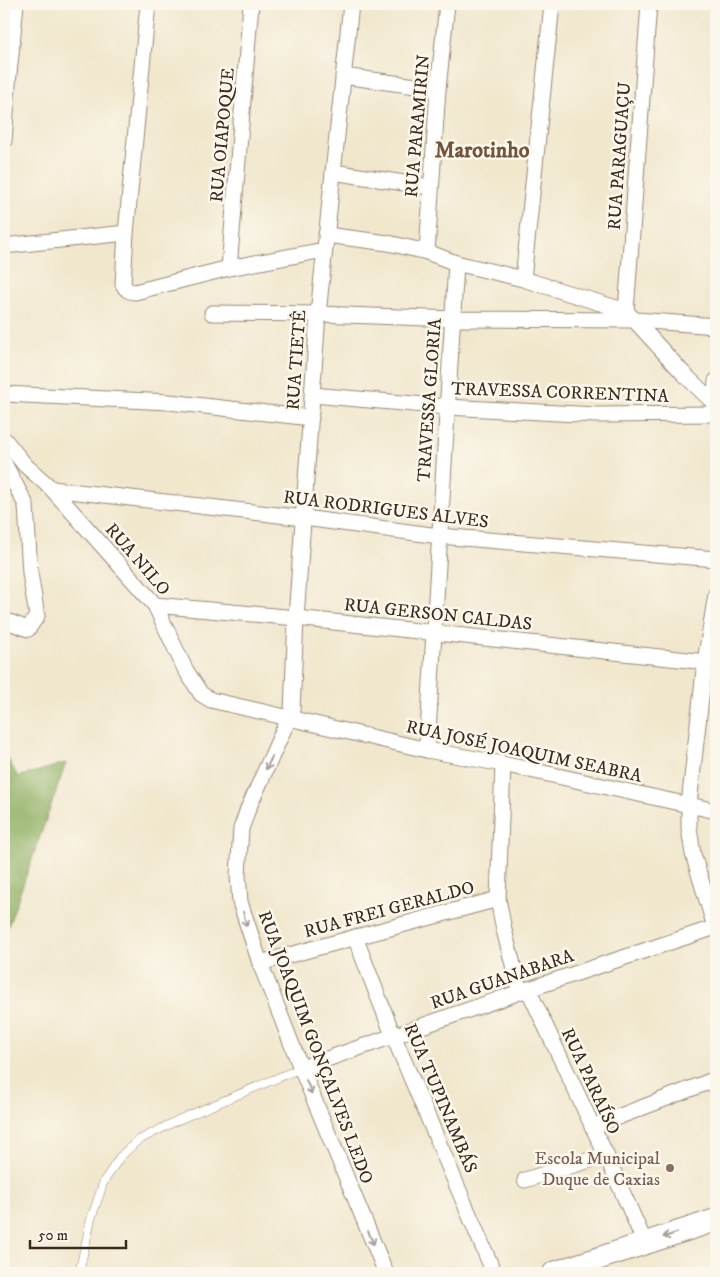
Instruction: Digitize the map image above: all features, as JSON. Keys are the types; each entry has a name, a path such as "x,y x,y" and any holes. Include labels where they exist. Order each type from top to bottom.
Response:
{"main road":[{"path":"554,1273 716,1220"}],"street":[{"path":"4,142 16,4"},
{"path":"148,4 126,233 123,284 128,291 135,292 325,242 388,243 427,252 456,263 523,279 631,315 715,408"},
{"name":"RUA OIAPOQUE","path":"229,268 251,4"},
{"name":"RUA TIETÊ","path":"289,719 292,711 296,618 318,314 351,4"},
{"name":"RUA PARAMIRIN","path":"427,252 430,187 447,4"},
{"path":"523,279 552,4"},
{"name":"RUA PARAGUAÇU","path":"631,315 649,4"},
{"path":"343,76 438,89"},
{"path":"333,172 430,187"},
{"path":"4,246 126,233"},
{"name":"TRAVESSA GLORIA","path":"427,750 456,263"},
{"path":"212,313 318,314 454,319 631,315 716,326"},
{"path":"715,408 716,381"},
{"path":"4,394 169,402 310,418"},
{"name":"TRAVESSA CORRENTINA","path":"313,395 448,407 596,415 715,408"},
{"name":"RUA NILO","path":"4,439 25,466 52,489 155,605 185,669 201,694 211,700 323,727"},
{"path":"4,463 26,505 30,573 37,616 28,629 4,620"},
{"name":"RUA RODRIGUES ALVES","path":"52,489 304,518 439,536 716,559"},
{"path":"716,594 711,662 689,804 689,828 693,854 716,928"},
{"name":"RUA GERSON CALDAS","path":"155,605 711,662"},
{"name":"RUA JOAQUIM GONÇALVES LEDO","path":"289,719 248,808 241,829 238,875 240,902 248,932 301,1068 386,1273"},
{"name":"RUA JOSÉ JOAQUIM SEABRA","path":"323,727 716,811"},
{"name":"RUA PARAÍSO","path":"503,764 498,899 504,930 524,991 606,1155 645,1243"},
{"name":"RUA FREI GERALDO","path":"260,963 498,899"},
{"name":"RUA GUANABARA","path":"301,1068 393,1035 716,928"},
{"name":"RUA TUPINAMBÁS","path":"355,937 393,1035 494,1273"},
{"path":"592,1127 716,1079"},
{"path":"525,1180 606,1155"}],"lane":[{"path":"80,1273 91,1219 104,1181 120,1157 137,1141 178,1120 301,1068"}],"green space":[{"path":"4,752 18,777 66,763 4,938"}],"place":[{"name":"Escola Municipal Duque de Caxias","path":"670,1168"}],"district":[{"name":"Marotinho","path":"482,149"}]}
